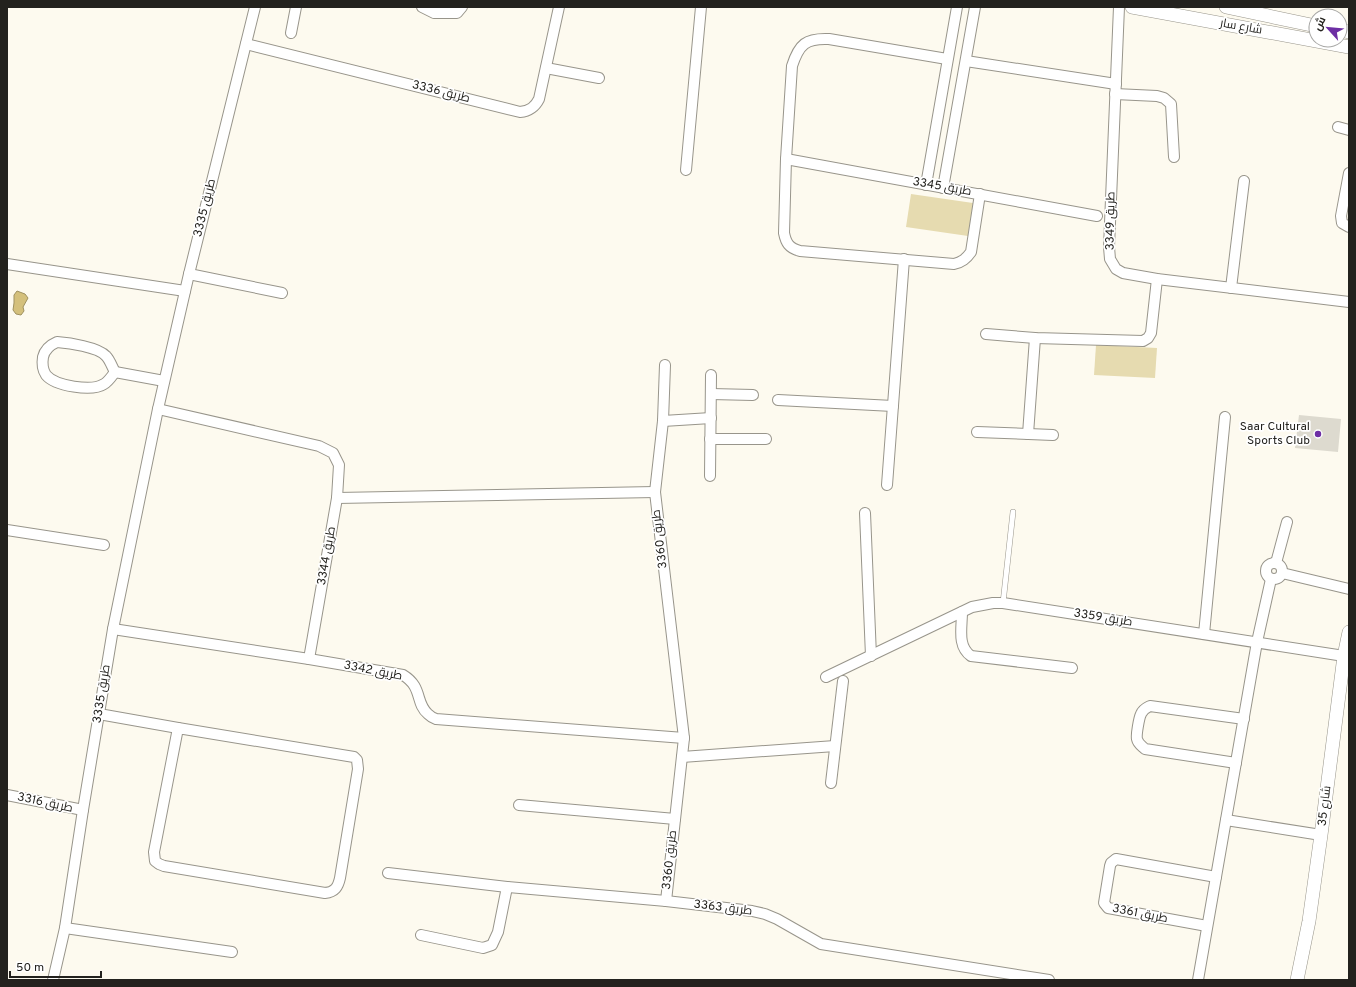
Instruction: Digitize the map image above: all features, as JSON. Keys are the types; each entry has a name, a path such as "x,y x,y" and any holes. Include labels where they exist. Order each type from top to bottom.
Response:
{"street":[{"name":"طريق 3335","path":"53,980 66,928 83,810 113,629 158,409 189,274 255,7"},
{"path":"291,33 296,7"},
{"path":"422,7 434,13 457,13 462,7"},
{"name":"طريق 3336","path":"246,44 520,112 527,112 537,104 540,99 559,7"},
{"path":"686,170 701,7"},
{"path":"926,185 957,7"},
{"path":"943,188 975,7"},
{"name":"طريق 3349","path":"1119,7 1109,247 1110,259 1116,269 1123,273 1157,279 1349,302"},
{"name":"شارع سار","path":"1132,7 1349,47"},
{"name":"شارع سار","path":"1226,7 1308,24"},
{"path":"980,194 971,252 967,258 954,264 800,251 791,248 786,241 784,233 786,159 792,66 796,54 804,44 816,39 829,39 947,63 966,61 1164,98 1171,104 1174,157"},
{"path":"949,49 966,61"},
{"path":"546,68 599,78"},
{"path":"1338,127 1349,130"},
{"name":"طريق 3345","path":"786,159 1097,216"},
{"path":"1349,173 1341,216 1342,223 1349,227"},
{"path":"1231,288 1244,181"},
{"path":"887,485 904,259"},
{"path":"7,264 185,291"},
{"path":"189,274 282,294"},
{"path":"986,334 1035,338 1143,341 1148,338 1151,333 1157,279"},
{"path":"1028,434 1035,338"},
{"path":"57,342 96,350 105,355 110,361 115,372 104,384 94,387 73,386 56,382 46,374 42,364 44,351 57,342"},
{"name":"طريق 3360","path":"665,365 663,421 655,492 684,738 666,901"},
{"path":"115,372 164,381"},
{"path":"710,476 711,375"},
{"path":"711,394 753,395"},
{"path":"778,400 893,406"},
{"name":"طريق 3344","path":"158,409 320,446 333,453 339,465 337,498 309,659"},
{"path":"1204,634 1225,417"},
{"path":"663,421 711,418"},
{"path":"977,432 1053,435"},
{"path":"710,439 766,439"},
{"path":"337,498 655,492"},
{"path":"865,513 871,656"},
{"path":"1276,563 1287,522"},
{"path":"7,530 104,545"},
{"path":"1272,563 1276,563 1281,567 1282,573 1279,578 1271,579 1266,574 1267,567 1272,563"},
{"path":"1282,573 1349,589"},
{"path":"1198,980 1257,642 1271,579"},
{"name":"طريق 3359","path":"826,677 972,607 982,604 1003,603 1344,656"},
{"path":"962,612 962,645 965,652 972,656 1072,668"},
{"name":"طريق 3342","path":"113,629 403,675 410,679 416,686 421,704 427,714 436,719 684,738"},
{"name":"شارع 35","path":"1297,980 1309,921 1344,656 1349,632"},
{"path":"831,783 843,681"},
{"path":"1236,763 1145,749 1140,745 1137,739 1139,720 1141,714 1150,706 1244,719"},
{"path":"99,714 354,757 357,760 358,769 340,878 336,889 330,893 325,893 164,866 155,861 154,852 178,728"},
{"path":"682,757 835,746"},
{"name":"طريق 3316","path":"7,795 83,810"},
{"path":"519,805 675,819"},
{"path":"1226,820 1321,835"},
{"name":"طريق 3361","path":"1207,926 1108,908 1104,903 1110,866 1113,860 1116,859 1216,877"},
{"name":"طريق 3363","path":"388,873 507,888 666,901 752,911 777,919 821,944 1049,980"},
{"path":"421,934 483,948 492,946 498,932 507,888"},
{"path":"66,928 232,952"}],"lane":[{"path":"1003,603 1013,512"}],"shaded area":[{"path":"911,194 973,203 968,236 906,227"},
{"path":"17,291 25,294 28,298 23,307 24,311 21,315 16,314 13,310 14,295"},
{"path":"1096,345 1157,348 1155,378 1094,375"}],"building":[{"name":"Saar Cultural Sports Club","path":"1299,415 1341,419 1338,452 1295,448"}],"place":[{"name":"Saar Cultural Sports Club","path":"1318,434"}]}
